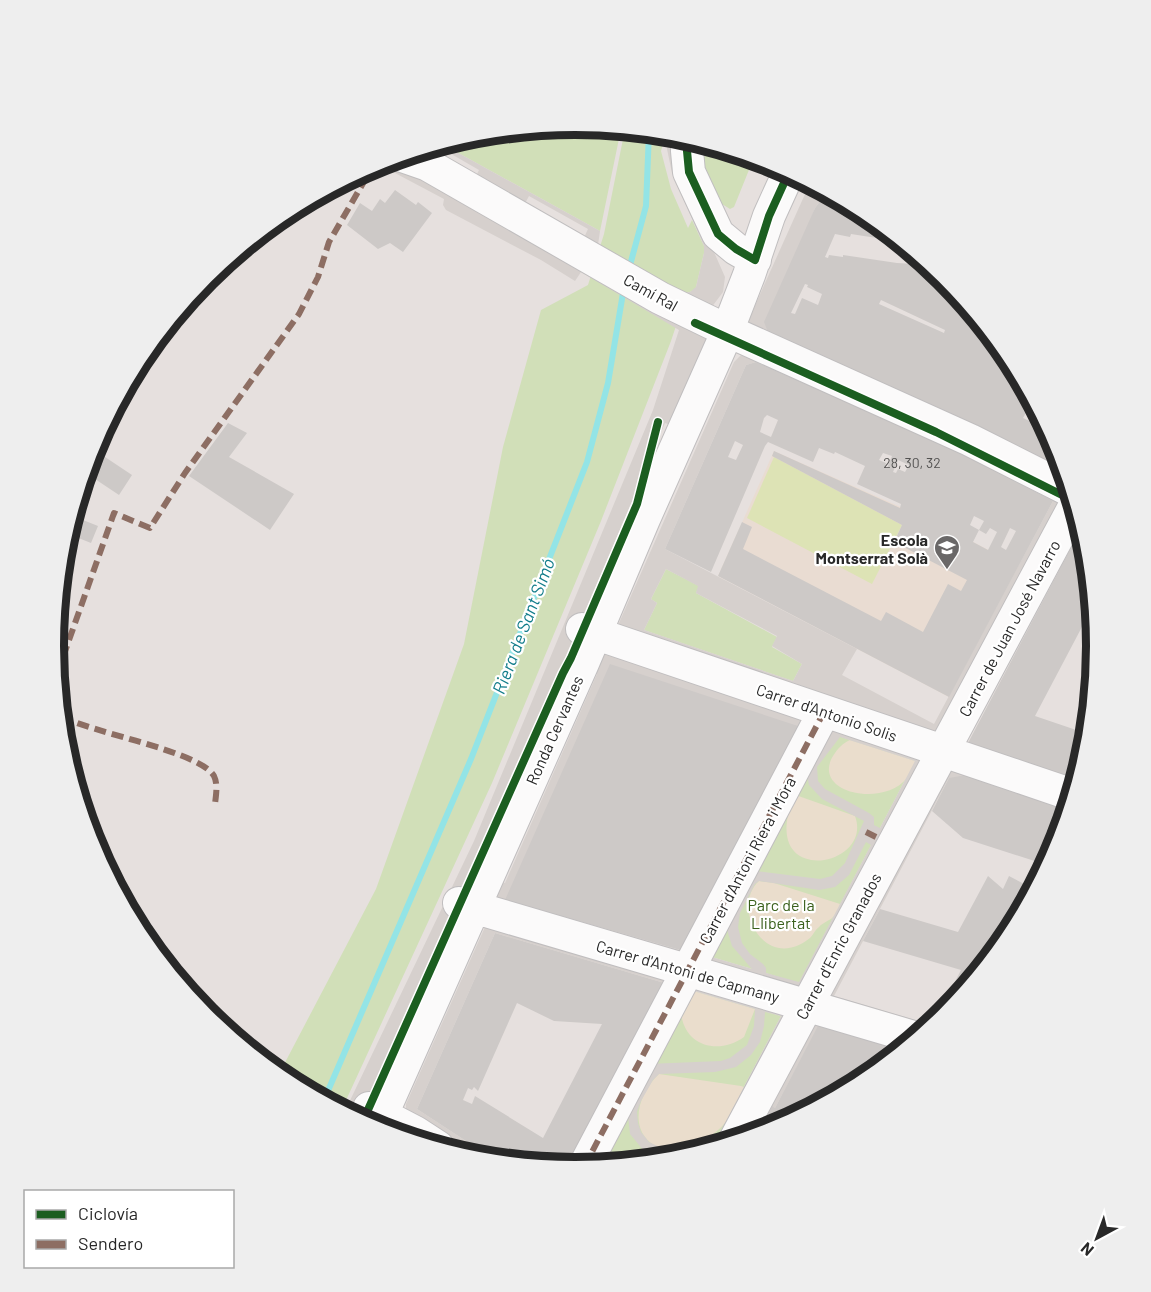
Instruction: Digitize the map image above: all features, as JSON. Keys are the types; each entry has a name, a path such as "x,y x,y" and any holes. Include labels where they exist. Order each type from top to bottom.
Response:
{"street":[{"path":"687,148 689,171 718,234 754,260"},
{"name":"Camí Ral","path":"415,161 428,165 660,298 962,436 1060,484"},
{"name":"Ronda Cervantes","path":"376,1116 589,632 644,519 728,331 769,216 785,180"},
{"name":"Carrer de Juan José Navarro","path":"943,752 1069,516"},
{"name":"Carrer d'Antonio Solis","path":"589,632 1065,792"},
{"name":"Carrer d'Antoni Riera i Mora","path":"590,1157 824,712"},
{"name":"Carrer d'Enric Granados","path":"740,1130 943,752"},
{"name":"Carrer d'Antoni de Capmany","path":"467,906 906,1035"}],"shaded area":[{"path":"668,144 675,145 676,166 725,277 723,292 711,308 699,307 682,300 593,255 582,242 588,229 529,196 522,209 473,182 479,170 446,151 453,150 600,231 597,252 664,288 666,284 684,293 696,287 704,246 672,173"},
{"path":"446,151 438,163 427,157"},
{"path":"408,163 704,329 708,341 673,426 665,423 567,655 363,1110 348,1104 474,841 653,410 679,330 581,272 575,281 541,260 446,210 443,205 444,199 390,170"},
{"path":"807,190 822,198 815,208 768,332 749,328 748,321"},
{"path":"747,349 969,456 756,362 746,365 665,549 857,649 842,675 934,724 1053,501 983,463 1061,501 943,735 619,630 619,623 734,362","holes":["666,569 698,586 696,593 777,636 772,646 802,664 793,681 644,630 657,603 651,599"]},
{"name":"Escola Montserrat Solà","path":"774,451 939,524 1019,566 949,697 718,576"},
{"path":"604,651 923,759 802,990 498,906 492,895 499,881 505,883 597,674 592,671","holes":["804,728 687,952 506,900","823,731 831,734 810,759 807,775 809,785 822,799 864,821 845,863 832,876 820,879 755,871","840,737 915,761 880,828 874,825 874,817 869,813 825,789 818,781 817,767","866,842 871,845 799,982 766,973 763,964 750,954 742,943 738,927 740,913 755,884 759,881 819,890 835,887 849,875","727,920 732,946 752,969 705,955"]},
{"path":"947,767 1062,801 949,778 834,996 921,1022 918,1025 829,997"},
{"path":"485,927 787,1011 726,1134 718,1137 781,1016 765,1012 760,1042 751,1055 736,1067 715,1072 659,1074 653,1080 637,1112 638,1123 641,1132 649,1142 664,1149 647,1152 630,1134 627,1107 671,985 495,933 417,1109 475,1147 450,1142 406,1112 406,1104","holes":["687,989 755,1009 754,1026 747,1045 730,1058 721,1061 647,1064"]},
{"path":"822,1020 775,1108 772,1107 767,1120 756,1124 808,1025"}],"green space":[{"path":"542,136 619,137 600,231 453,150 509,139"},
{"path":"623,137 663,143 661,151 671,189 688,228 692,220 704,246 696,287 695,290 687,293 671,341 601,521 492,783 345,1102 320,1089 284,1065 376,889 464,644 503,447 541,310 588,285 604,234"},
{"path":"705,151 751,166 734,207 730,209 722,204 705,170 703,161"},
{"path":"774,457 902,525 872,584 747,518"},
{"path":"666,569 699,586 696,593 777,637 772,647 802,664 793,681 644,630 657,603 651,599"},
{"name":"Parc de la Llibertat","path":"823,731 915,761 799,983 705,955"},
{"path":"686,989 781,1016 718,1137 642,1153 599,1156"}],"sand":[{"path":"850,740 915,761 907,778 896,787 882,792 867,794 840,787 832,779 829,769 835,753"},
{"path":"790,793 855,816 857,833 850,846 838,855 823,860 807,859 795,852 787,837 788,815 780,811"},
{"path":"759,881 774,883 840,904 835,915 821,925 810,938 794,947 779,948 766,943 757,933 751,920 748,906 751,892"},
{"path":"686,989 755,1009 744,1037 724,1046 704,1044 696,1040 684,1024 681,1012"},
{"path":"659,1074 744,1087 730,1116 708,1138 662,1149 646,1139 639,1120 642,1100"}],"building":[{"path":"395,190 416,205 418,202 432,213 403,252 390,243 378,249 347,225 360,203 372,211 380,199 385,203"},
{"path":"822,198 884,239 835,234 825,257 828,258 829,255 843,257 843,255 914,264 960,309 981,335 1018,391 1028,409 1023,418 1035,421 1054,467 983,429 768,332 764,322 815,208","holes":["805,284 808,285 807,287 822,294 818,305 802,298 795,314 791,313","881,300 945,330 944,333 879,304"]},
{"path":"756,362 962,453 1053,501 949,697 718,576 742,522 752,527 743,549 881,621 886,612 923,632 948,584 961,591 967,580 894,542 902,525 772,456 774,451 900,508 901,504 857,484 865,466 835,452 834,454 819,448 813,462 768,442 711,572 665,549 746,365","holes":["767,415 778,420 771,437 760,432","735,441 743,445 736,460 728,457","883,453 892,456 887,468 886,463 879,460","898,460 909,465 905,472 898,469 896,473 893,472","974,516 984,521 979,530 970,525","990,528 997,532 988,550 973,542 979,530 986,534","1010,528 1016,531 1006,550 1001,547"]},
{"path":"228,423 247,433 229,457 294,494 270,530 189,476"},
{"path":"101,455 132,475 119,495 93,478"},
{"path":"83,520 98,526 91,543 77,535"},
{"path":"1075,540 1082,579 1085,621 1035,716 1079,731 1069,776 968,743"},
{"path":"610,664 804,728 687,952 505,900"},
{"path":"966,775 1060,806 1039,862 963,838 932,811 949,778"},
{"path":"988,876 1003,889 1009,876 1027,885 981,957 948,996 961,970 863,941 880,909 958,932"},
{"path":"495,933 671,985 580,1157 509,1153 475,1147 417,1109","holes":["517,1003 554,1021 602,1024 543,1138 475,1096 472,1104 463,1100 468,1088 472,1090 474,1087 478,1091"]},
{"path":"819,1024 893,1046 831,1089 766,1119 772,1106 775,1108"}],"waterway":[{"name":"Riera de Sant Simó","path":"629,269 646,206 649,140"},
{"name":"Riera de Sant Simó","path":"327,1093 471,759 587,462 608,383 624,287"}],"marked path":[{"path":"64,653 114,513 150,528 185,473 299,314 318,277 329,242 364,181"},
{"path":"589,1157 824,712"},
{"path":"70,720 188,758 205,767 215,779 215,804"},
{"path":"866,832 876,837"}],"cycle path":[{"path":"687,148 689,172 718,234 736,249 755,260 769,216 785,180"},
{"path":"695,323 936,432 1063,496"},
{"path":"367,1112 571,658 637,504 658,422"}],"place":[{"name":"Escola Montserrat Solà","path":"947,571"}]}
